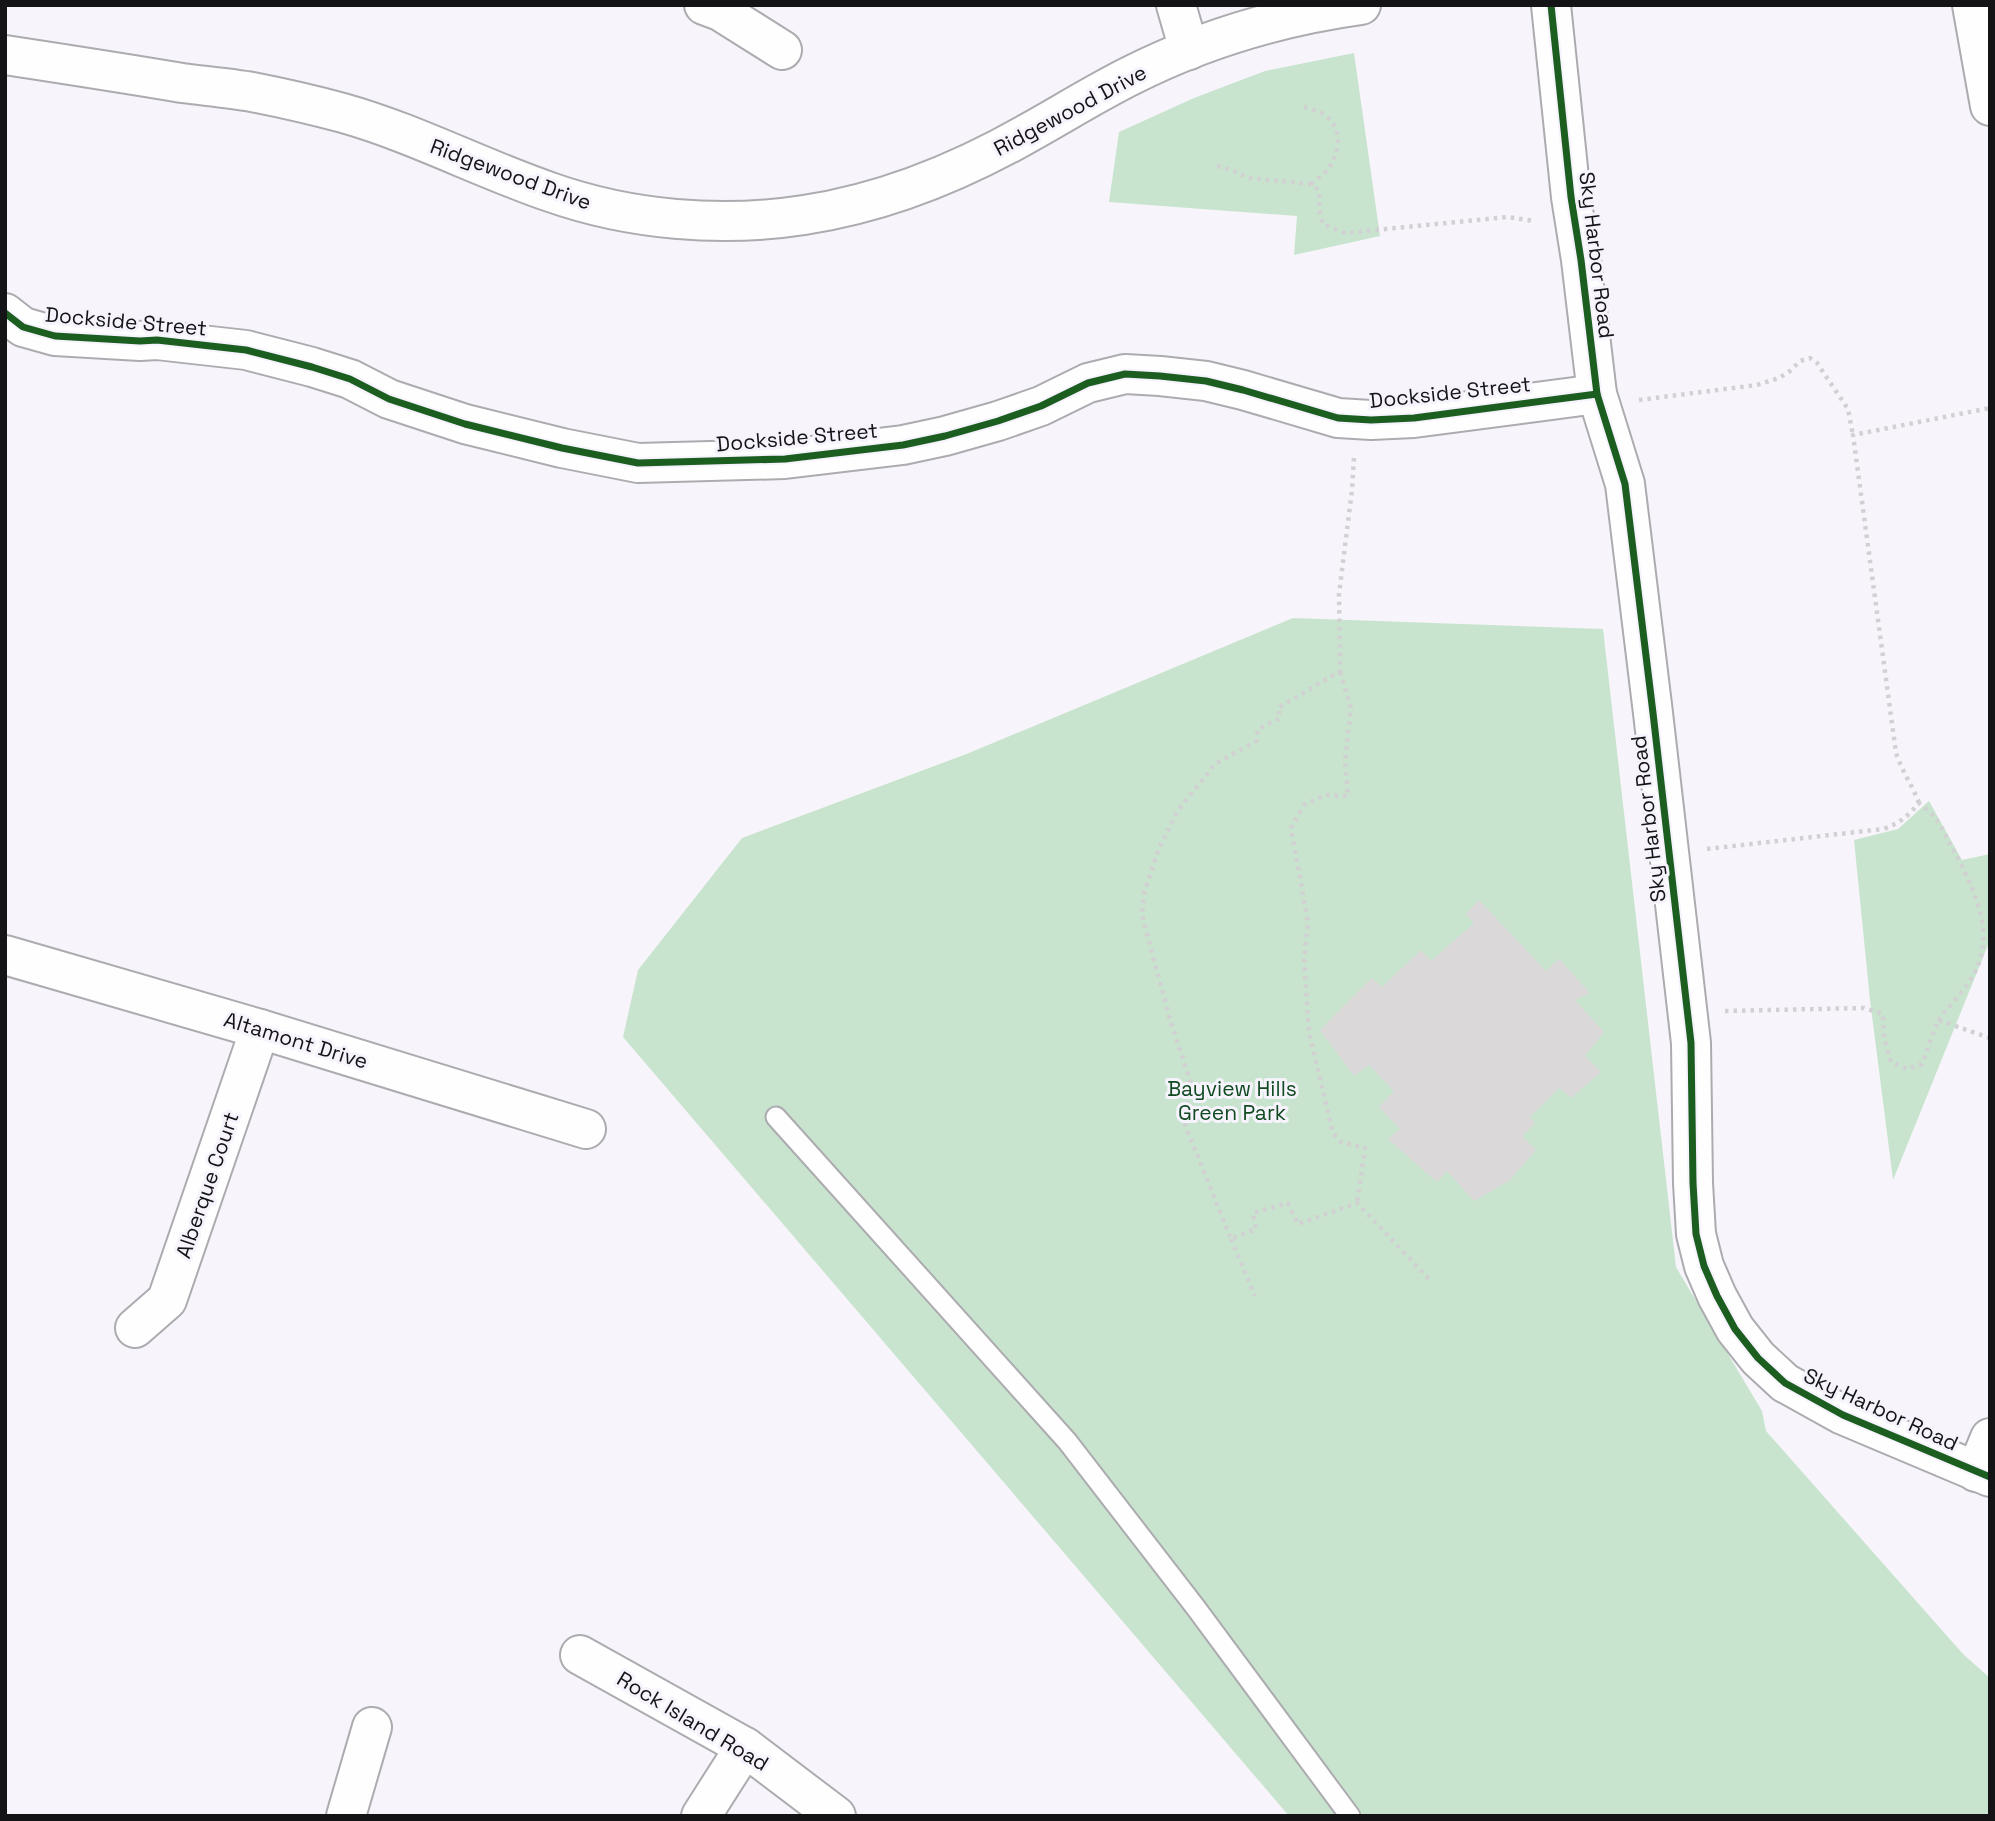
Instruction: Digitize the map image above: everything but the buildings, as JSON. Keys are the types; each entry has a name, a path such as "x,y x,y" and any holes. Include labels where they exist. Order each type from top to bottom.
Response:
{"street":[{"path":"704,5 720,11 782,50"},
{"path":"1175,5 1189,50"},
{"name":"Ridgewood Drive","path":"5,55 295,101 396,130 551,193 602,207 640,214 706,220 754,220 850,206 896,193 941,177 1028,134 1133,74 1189,50 1286,20 1361,5"},
{"name":"Sky Harbor Road","path":"1551,5 1571,197 1597,394 1625,484 1639,598 1691,1043 1693,1183 1696,1234 1704,1266 1735,1329 1758,1358 1785,1383 1843,1415 1985,1462"},
{"path":"1972,5 1990,106"},
{"name":"Dockside Street","path":"5,313 23,327 55,337 157,340 246,351 350,379 389,399 465,424 638,463 786,459 904,445 998,421 1041,406 1088,383 1125,374 1206,381 1338,418 1371,420 1413,418 1597,394"},
{"name":"Altamont Drive","path":"5,955 260,1029 586,1129"},
{"name":"Alberque Court","path":"135,1328 167,1300 260,1029"},
{"name":"Rock Island Road","path":"580,1654 745,1747 836,1816"},
{"path":"346,1816 372,1727"},
{"path":"701,1816 745,1747"}],"lane":[{"path":"776,1117 1067,1441 1196,1608 1350,1816"}],"path":[{"path":"1304,107 1323,113 1335,126 1338,142 1336,155 1326,172 1311,184"},
{"path":"1217,166 1249,178 1311,184 1319,190 1320,216 1324,225 1345,233 1507,217 1534,221"},
{"path":"1639,400 1757,385 1779,377 1800,361 1810,358 1817,363 1848,409 1896,752 1901,770 1913,787 1919,803 1935,817 1968,876 1982,922 1983,948 1976,969 1963,990 1938,1020 1922,1064 1907,1069 1891,1062 1884,1038 1883,1014 1864,1008 1721,1011"},
{"path":"1853,435 1990,408"},
{"path":"1354,453 1339,594 1340,671 1351,708 1345,762 1348,796 1325,795 1304,805 1291,828 1308,923 1304,958 1309,1032 1333,1132 1341,1142 1365,1148 1357,1203"},
{"path":"1255,1296 1181,1112 1195,1095 1171,1023 1142,915 1144,893 1159,848 1179,809 1215,764 1256,741 1258,729 1280,718 1278,708 1340,671"},
{"path":"1705,849 1883,829 1897,825 1909,816 1919,803"},
{"path":"1938,1020 1990,1038"},
{"path":"1231,1239 1256,1229 1253,1213 1287,1203 1298,1224 1357,1203"},
{"path":"1357,1203 1430,1280"}],"green space":[{"path":"1354,53 1380,236 1294,255 1297,216 1109,202 1119,132 1194,98 1265,71"},
{"name":"Bayview Hills Green Park","path":"1293,618 1603,629 1676,1267 1762,1411 1766,1431 1963,1654 1990,1678 1990,1816 1289,1816 623,1037 638,970 742,838 969,753"},
{"path":"1929,801 1962,860 1990,854 1990,940 1893,1180 1870,1000 1854,840 1898,829"}],"cycle path":[{"path":"1551,5 1571,197 1597,394 1625,484 1653,713 1691,1043 1693,1183 1696,1234 1704,1266 1735,1329 1758,1358 1785,1383 1843,1415 1990,1477"},
{"path":"5,313 23,327 55,336 157,340 246,350 350,379 389,399 465,424 638,463 785,459 903,445 998,421 1041,406 1088,383 1125,374 1206,381 1338,418 1371,420 1414,418 1597,394"}]}
